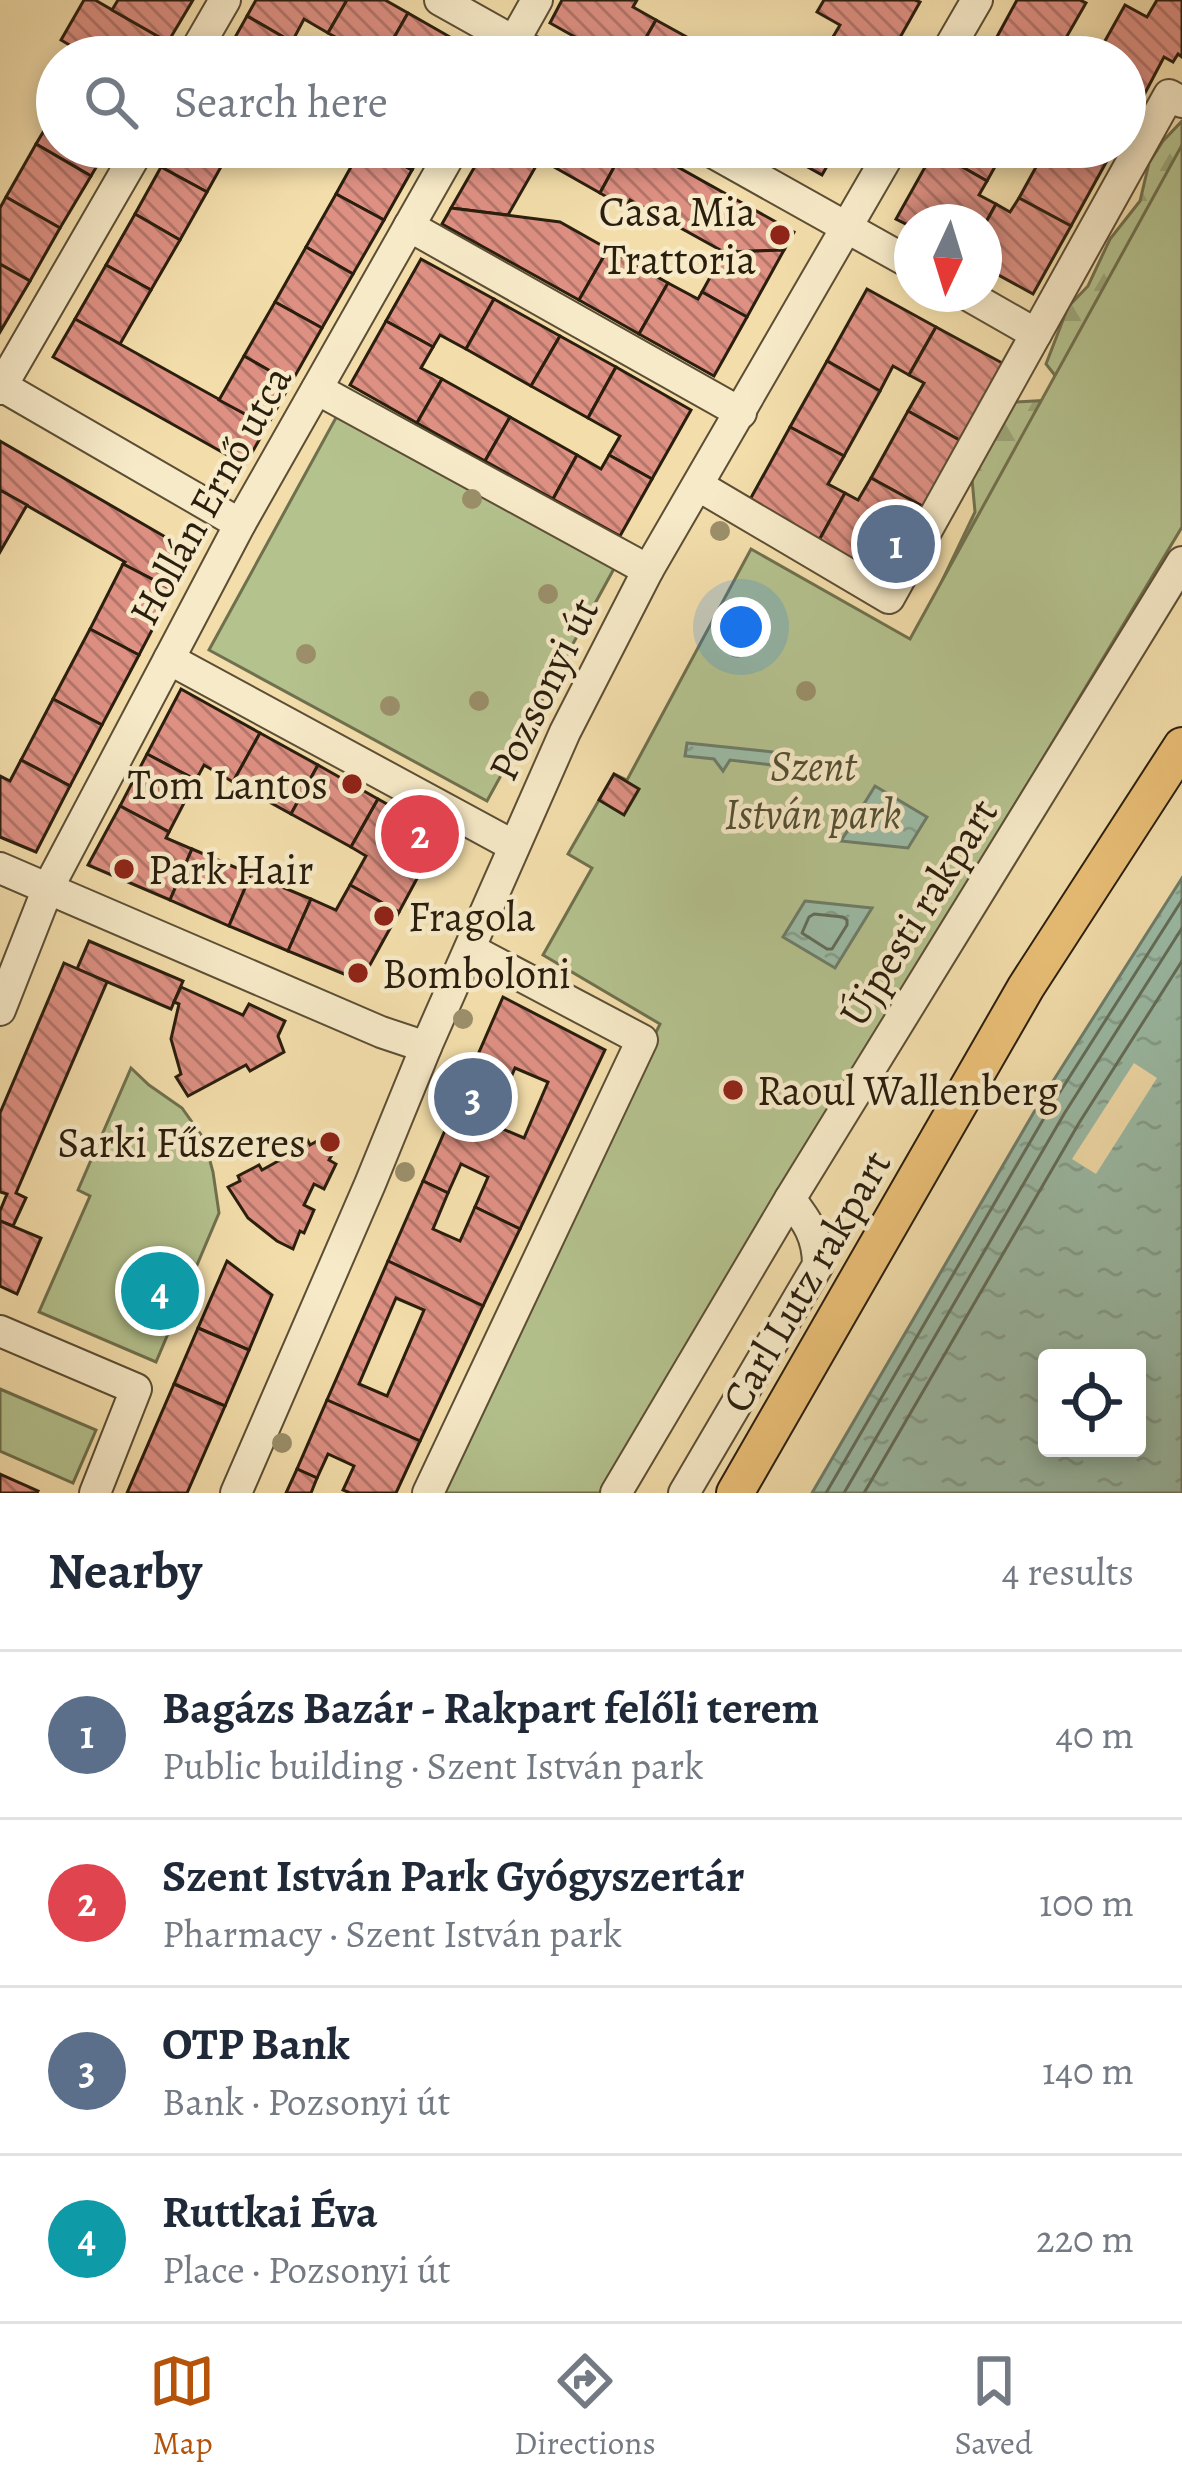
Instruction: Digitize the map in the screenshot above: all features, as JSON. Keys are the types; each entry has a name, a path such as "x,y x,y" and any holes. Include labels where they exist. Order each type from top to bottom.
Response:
{"main road":[{"name":"Carl Lutz rakpart","path":"735,1493 1027,987 1182,746"}],"street":[{"path":"204,36 225,0"},
{"path":"440,0 491,36"},
{"path":"516,36 537,0"},
{"path":"955,36 974,1"},
{"path":"1146,136 1169,94 1182,102"},
{"path":"128,168 1,386 240,524"},
{"name":"Hollán Ernő utca","path":"0,1010 48,888 240,524 442,168"},
{"path":"741,168 894,254"},
{"name":"Pozsonyi út","path":"236,1493 566,732 648,570 881,168"},
{"path":"699,486 889,598 1128,168"},
{"path":"409,226 741,413"},
{"path":"998,312 1036,334"},
{"path":"316,389 648,570"},
{"name":"Újpesti rakpart","path":"616,1493 790,1199 1182,562"},
{"path":"169,659 514,846"},
{"path":"0,868 381,1032 426,1047"},
{"path":"428,1493 642,1040 470,949"},
{"name":"Carl Lutz rakpart","path":"684,1493 818,1265 812,1228 790,1199"},
{"path":"0,1331 136,1389 95,1493"}],"green space":[{"path":"1182,121 1182,208 933,610 975,512 972,479 1015,402 1052,400 1061,383 1046,364 1068,307 1088,286 1110,239 1140,201 1149,163"},
{"name":"Szent István park","path":"1182,145 1182,527 601,1493 435,1493 660,1024 543,955 592,868 568,854 614,774 627,780 751,549 910,639"},
{"path":"338,414 616,565 487,801 209,650"},
{"path":"131,1068 182,1108 204,1139 219,1213 156,1362 39,1312 90,1196 78,1190"},
{"path":"0,1389 96,1430 73,1483 0,1451"}],"water":[{"path":"687,743 773,752 772,765 730,760 723,771 714,759 685,756"},
{"path":"875,786 927,817 908,848 841,841"},
{"path":"1182,878 1182,1493 812,1493 1041,1100"},
{"path":"805,901 872,908 835,968 783,937"}],"pier":[{"path":"1134,1063 1157,1078 1096,1174 1072,1159"}],"building":[{"path":"84,0 95,0 158,36 63,36"},
{"path":"118,0 193,0 172,36 158,36 112,10"},
{"path":"256,0 347,0 328,33 304,19 295,36 282,36 247,16"},
{"path":"347,0 385,0 408,13 395,36 328,33"},
{"path":"562,0 637,0 633,7 656,20 647,36 573,36 550,23"},
{"path":"824,0 920,2 901,36 834,36 840,25 817,12"},
{"path":"1017,0 1086,3 1067,36 997,36"},
{"path":"1157,0 1182,0 1182,57 1178,54 1173,62 1164,57 1146,91 1146,36 1108,36 1125,5 1147,17"},
{"path":"408,13 448,36 395,36"},
{"path":"247,16 282,36 236,36"},
{"path":"656,20 685,36 647,36"},
{"path":"36,144 36,168 77,168 91,176 60,228 6,197"},
{"path":"160,168 207,192 180,240 135,214"},
{"path":"163,168 220,168 207,192"},
{"path":"350,168 412,170 384,220 336,194"},
{"path":"474,168 535,168 508,215 451,208"},
{"path":"556,168 614,168 600,193"},
{"path":"614,168 680,168 794,232 784,250 724,252 630,200 626,208 600,193"},
{"path":"924,168 964,168 987,181 979,195 996,204 904,204"},
{"path":"964,168 994,168 987,181"},
{"path":"1035,168 1103,168 1071,226 1019,198"},
{"path":"336,194 384,220 353,274 306,247"},
{"path":"6,197 60,228 30,281 0,264 0,208"},
{"path":"1019,198 1071,226 1033,294 1002,277 1002,207 1010,212"},
{"path":"451,208 560,222 608,249 579,300 442,224"},
{"path":"135,214 180,240 151,290 106,265"},
{"path":"306,247 353,274 322,328 275,302"},
{"path":"608,249 668,283 639,334 579,300"},
{"path":"784,250 747,317 702,292 724,252"},
{"path":"421,259 494,299 466,349 440,335 433,347 386,321"},
{"path":"0,264 30,281 0,332"},
{"path":"106,265 151,290 120,344 75,319"},
{"path":"668,283 698,299 702,292 747,317 714,376 639,334"},
{"path":"867,289 894,304 894,312 909,312 936,327 909,375 893,366 880,391 827,361"},
{"path":"494,299 560,336 531,386 466,349"},
{"path":"275,302 322,328 291,383 244,356"},
{"path":"75,319 267,426 245,465 53,357"},
{"path":"386,321 433,347 421,368 442,379 417,423 350,385"},
{"path":"936,327 1004,364 961,441 908,411 924,383 909,375"},
{"path":"560,336 616,367 588,418 531,386"},
{"path":"244,356 291,383 267,426 219,400"},
{"path":"827,361 880,391 844,456 790,427"},
{"path":"616,367 691,410 652,479 609,455 620,436 588,418"},
{"path":"442,379 510,417 485,461 417,423"},
{"path":"908,411 961,441 924,507 871,478"},
{"path":"510,417 577,455 553,499 485,461"},
{"path":"790,427 844,456 828,484 845,493 817,544 747,505"},
{"path":"0,441 193,553 173,590 0,490"},
{"path":"577,455 601,469 609,455 652,479 620,536 553,499"},
{"path":"871,478 924,507 884,581 817,544 845,493 858,500"},
{"path":"0,490 27,505 0,552"},
{"path":"123,564 173,590 139,655 90,629"},
{"path":"90,629 139,655 102,725 53,699"},
{"path":"181,689 260,733 233,782 204,765 196,780 147,754"},
{"path":"53,699 102,725 70,786 21,760"},
{"path":"260,733 318,765 291,814 233,782"},
{"path":"147,754 196,780 169,832 120,806"},
{"path":"21,760 70,786 36,852 0,837 0,776 10,781"},
{"path":"318,765 378,799 351,847 291,814"},
{"path":"614,774 639,789 624,815 599,800"},
{"path":"378,799 441,834 399,912 350,885 366,856 351,847"},
{"path":"120,806 169,832 166,838 192,849 170,900 88,865"},
{"path":"192,849 251,874 229,926 170,900"},
{"path":"251,874 311,899 288,951 229,926"},
{"path":"350,885 399,912 361,981 288,951 311,899 336,910"},
{"path":"89,941 183,981 171,1009 77,969"},
{"path":"64,963 107,982 16,1193 26,1198 13,1226 0,1221 7,1194 0,1192 0,1113"},
{"path":"181,987 243,1015 249,1004 285,1021 278,1036 284,1052 250,1071 246,1065 188,1096 176,1077 181,1074 171,1039 179,1004 174,1002"},
{"path":"503,997 605,1050 520,1229 475,1207 488,1177 461,1164 448,1193 423,1181","holes":["515,1068 548,1082 524,1138 491,1124"]},
{"path":"326,1136 337,1146 329,1160 336,1164 324,1189 314,1184 304,1205 314,1210 293,1249 248,1218 228,1187 240,1181 238,1176 289,1155 286,1150 307,1139 310,1145"},
{"path":"423,1181 448,1193 433,1229 460,1241 475,1207 520,1229 483,1306 388,1261"},
{"path":"0,1221 41,1238 17,1294 0,1286"},
{"path":"227,1261 272,1295 249,1350 198,1328"},
{"path":"388,1261 483,1306 420,1441 327,1400","holes":["396,1298 424,1310 387,1396 359,1384"]},
{"path":"198,1328 249,1350 225,1406 174,1384"},
{"path":"174,1384 225,1406 187,1493 127,1493"},
{"path":"327,1400 420,1441 396,1493 343,1490 354,1466 328,1454 317,1478 297,1469"},
{"path":"297,1469 317,1478 311,1493 286,1493"},
{"path":"0,1474 38,1491 0,1493"}],"place":[{"name":"Casa Mia Trattoria","path":"780,235"},
{"name":"Bagázs Bazár - Rakpart felőli terem","path":"896,544"},
{"name":"Tom Lantos","path":"352,784"},
{"name":"Szent István Park Gyógyszertár","path":"420,834"},
{"name":"Park Hair","path":"124,869"},
{"name":"Fragola","path":"384,916"},
{"name":"Bomboloni","path":"358,973"},
{"name":"Raoul Wallenberg","path":"733,1090"},
{"name":"OTP Bank","path":"473,1097"},
{"name":"Sarki Fűszeres","path":"330,1142"},
{"name":"Ruttkai Éva","path":"160,1291"}]}
